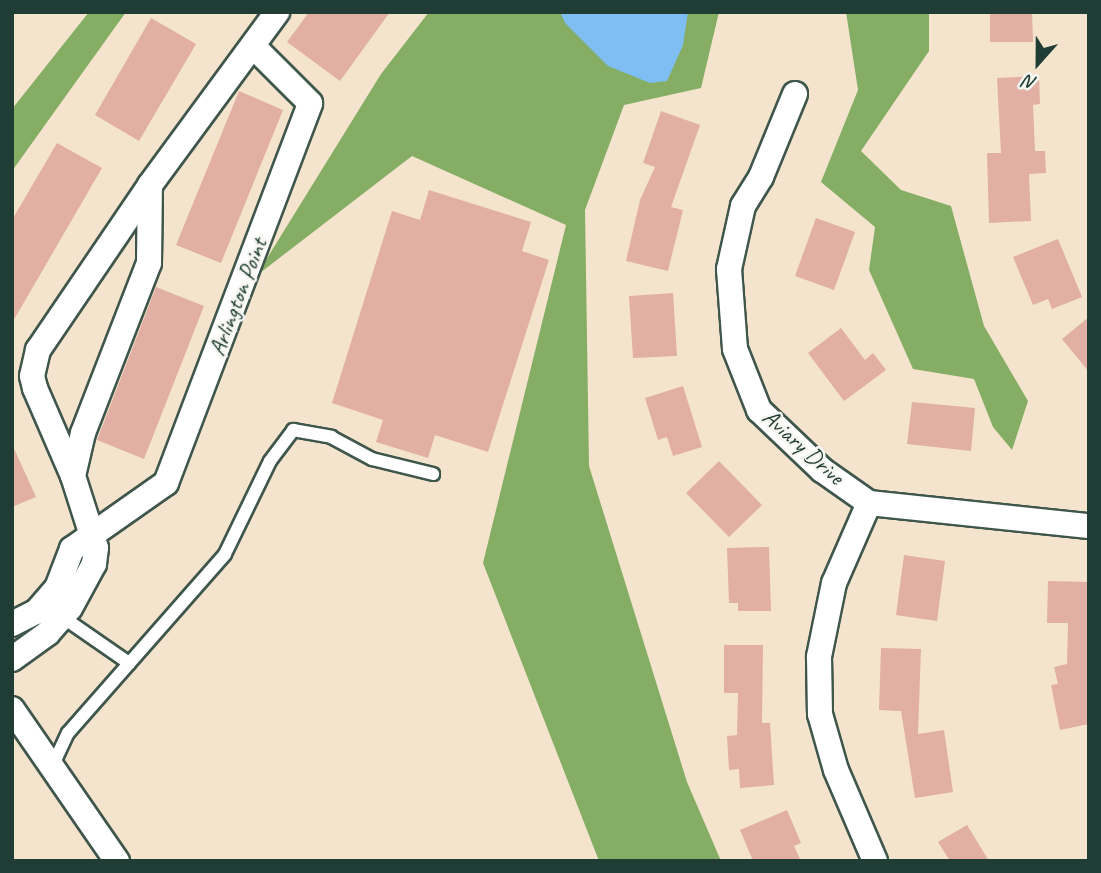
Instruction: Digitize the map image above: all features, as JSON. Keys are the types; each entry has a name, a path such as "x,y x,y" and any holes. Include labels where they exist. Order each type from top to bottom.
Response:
{"street":[{"path":"12,659 94,564 92,532 73,476 35,388 34,360 150,184 277,12"},
{"name":"Arlington Point","path":"92,532 109,527 166,483 307,117 310,103 253,46"},
{"name":"Aviary Drive","path":"795,94 761,177 743,206 729,269 735,349 759,410 822,470 869,503 1089,526"},
{"path":"73,476 83,433 149,263 150,184"},
{"path":"869,503 834,583 819,657 820,714 836,770 875,861"},
{"path":"12,624 54,610"},
{"path":"12,709 117,861"}],"lane":[{"path":"52,767 68,733 225,554 270,461 293,430 331,437 372,459 433,474"},
{"path":"54,610 129,663"}],"green space":[{"path":"89,12 126,12 12,171 12,109"},
{"path":"429,12 719,12 701,88 624,105 585,210 589,466 687,782 721,861 599,861 483,563 566,225 412,156 256,276 381,74"},
{"path":"846,12 929,12 929,51 861,151 901,190 951,206 984,326 1028,401 1012,450 993,427 974,379 913,369 869,270 875,227 821,182 858,90"}],"water":[{"path":"560,12 688,12 683,45 667,81 650,83 608,66 565,23"}],"building":[{"path":"309,12 390,12 340,81 287,42"},
{"path":"990,12 1032,12 1033,42 990,42"},
{"path":"151,18 196,44 139,141 95,115"},
{"path":"1039,76 1040,104 1033,105 1035,151 1045,151 1046,173 1029,174 1031,221 989,223 987,153 1001,153 997,78"},
{"path":"239,91 283,110 221,263 176,245"},
{"path":"661,111 700,125 671,207 683,210 668,271 626,261 640,200 655,167 643,163"},
{"path":"57,143 102,168 12,323 12,220"},
{"path":"429,190 531,222 522,251 549,260 488,452 435,435 428,458 376,442 383,420 332,403 392,211 420,220"},
{"path":"816,218 855,232 834,290 795,276"},
{"path":"1058,239 1082,297 1052,309 1048,299 1033,305 1013,257"},
{"path":"156,287 204,306 144,459 97,440"},
{"path":"673,293 677,356 633,358 629,296"},
{"path":"1089,317 1089,372 1062,339"},
{"path":"841,328 865,360 873,353 886,370 844,401 808,353"},
{"path":"683,386 702,447 673,456 667,437 658,440 645,398"},
{"path":"912,402 975,408 971,451 907,444"},
{"path":"12,444 36,497 12,507"},
{"path":"719,461 762,505 729,537 686,493"},
{"path":"769,547 771,611 738,611 738,603 729,603 727,548"},
{"path":"904,555 945,561 937,621 896,615"},
{"path":"1048,581 1089,582 1089,724 1060,730 1051,685 1058,684 1054,667 1067,664 1068,623 1047,623"},
{"path":"724,645 763,645 762,723 770,723 774,785 740,788 739,769 729,770 727,736 737,735 738,693 724,693"},
{"path":"881,648 921,649 918,734 944,730 953,792 915,798 901,711 879,710"},
{"path":"787,810 801,843 794,846 801,861 753,861 740,830"},
{"path":"967,825 989,861 950,861 938,842"}]}
